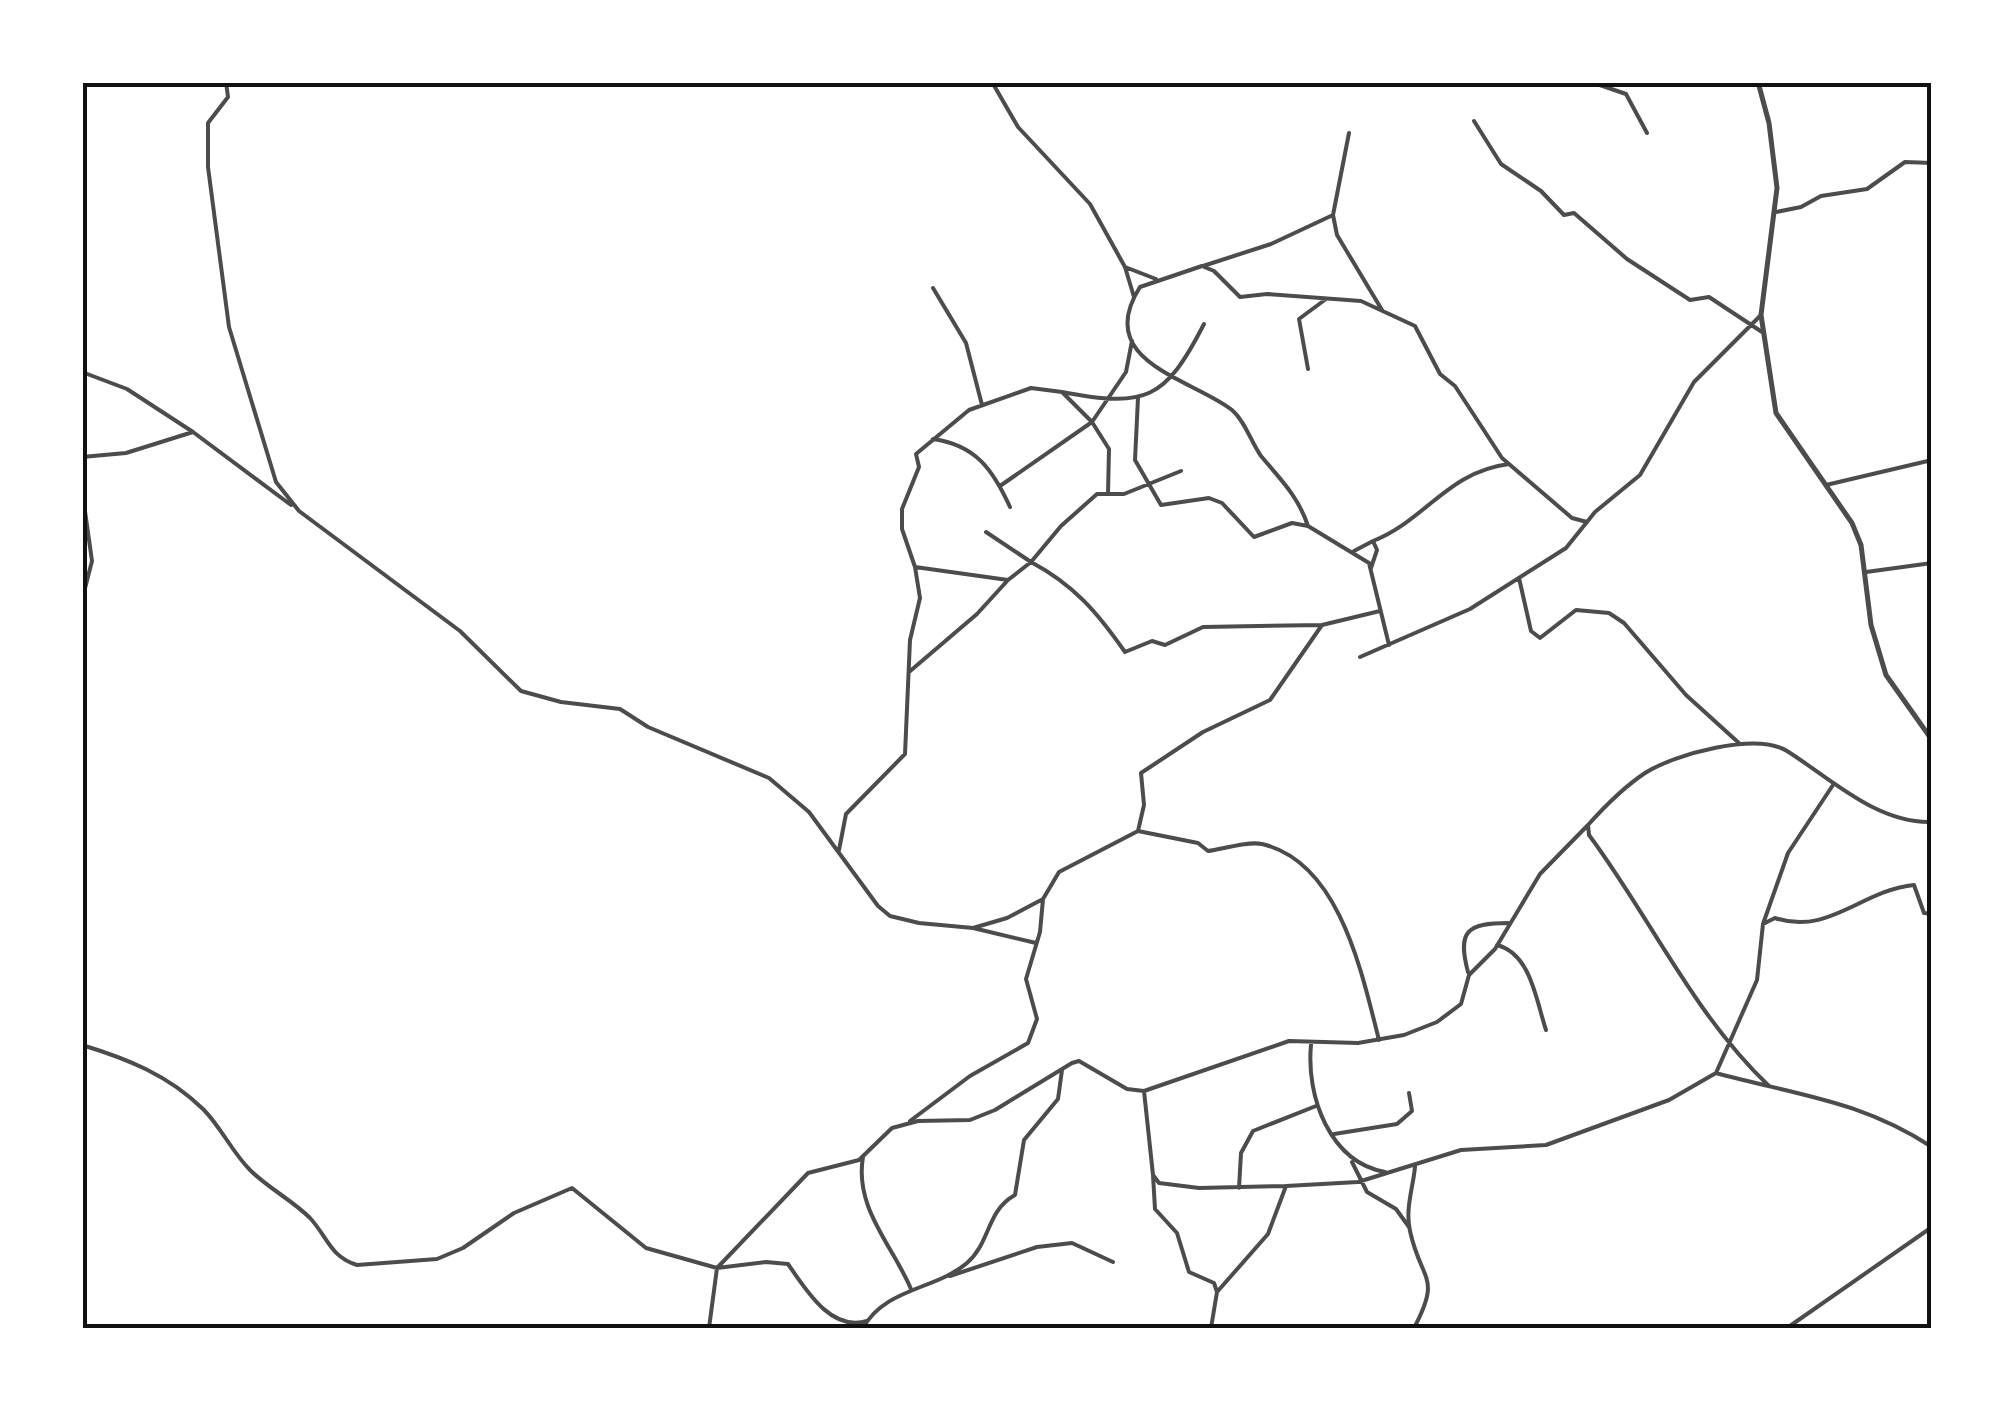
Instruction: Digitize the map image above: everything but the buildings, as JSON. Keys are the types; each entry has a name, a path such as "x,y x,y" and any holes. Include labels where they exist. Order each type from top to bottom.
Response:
{"street":[{"path":"226,82 228,97 208,124 208,167 229,327 276,482 298,512"},
{"path":"992,82 1018,126 1090,204 1124,267 1134,297 1133,338 1126,372 1109,400 1092,422 1000,486"},
{"path":"1591,82 1626,94 1647,133"},
{"path":"1758,82 1770,123 1776,212 1760,314 1776,413 1852,523 1866,572 1871,625 1886,675 1932,740"},
{"path":"1474,121 1501,164 1542,192 1564,215 1574,212 1627,259 1690,300 1709,297 1762,332"},
{"path":"1350,133 1333,215 1337,235 1382,310"},
{"path":"1776,212 1801,208 1821,196 1867,189 1905,162 1932,163"},
{"path":"1134,297 1140,287 1156,280 1272,244 1333,215"},
{"path":"1202,266 1214,271 1240,297 1361,301 1415,326 1440,374 1455,386 1491,443 1572,518 1588,522"},
{"path":"1124,267 1156,280"},
{"path":"933,288 966,343 982,405"},
{"path":"1308,369 1298,319 1326,300"},
{"path":"1360,657 1470,609 1566,548 1588,522 1640,475 1678,403 1760,314"},
{"path":"839,853 846,814 905,754 908,673 920,598 916,567 902,529 902,508 919,467 916,454 952,420 1031,388 1109,400 1138,397 1172,380 1204,324"},
{"path":"1133,338 1138,353 1172,380 1210,395 1236,412 1260,454 1301,503 1308,526"},
{"path":"82,372 127,390 193,432 460,631 521,690 561,702 620,709 648,727 769,778 809,812 890,916 974,928 1036,943"},
{"path":"1062,392 1092,422 1109,449 1108,494"},
{"path":"1138,397 1134,460 1162,504 1209,498 1222,503 1254,536 1292,523 1308,526 1371,568"},
{"path":"82,457 126,454 193,432"},
{"path":"930,438 966,447 980,456 1010,507"},
{"path":"1826,485 1932,460"},
{"path":"1352,552 1405,527 1447,487 1475,473 1510,464"},
{"path":"908,673 977,614 1060,526 1097,494 1148,487 1181,471"},
{"path":"82,490 92,561 82,600"},
{"path":"986,532 1064,580 1092,604 1125,652 1152,641 1165,645 1203,627 1322,624 1380,611"},
{"path":"1373,541 1376,550 1371,568 1389,645"},
{"path":"1866,572 1932,563"},
{"path":"916,567 1008,580"},
{"path":"1518,577 1531,631 1540,638 1576,610 1609,612 1649,648 1686,695 1740,744"},
{"path":"1138,831 1144,805 1142,772 1203,732 1270,700 1322,624"},
{"path":"1468,975 1497,945 1540,874 1588,825 1653,769 1740,744 1770,744 1786,750 1833,784 1889,812 1914,822 1932,822"},
{"path":"1153,1175 1159,1183 1240,1188 1361,1181 1461,1150 1546,1145 1670,1100 1716,1073 1757,980 1763,924 1788,853 1833,784"},
{"path":"1588,825 1589,835 1729,1043 1773,1089"},
{"path":"906,1124 970,1076 1028,1043 1037,1020 1026,979 1043,899 1059,872 1138,831 1198,843 1208,851 1260,844 1303,867 1335,906 1364,981 1379,1040"},
{"path":"1763,924 1774,918 1804,926 1876,894 1914,886 1924,913 1932,914"},
{"path":"974,928 1007,918 1043,899"},
{"path":"709,1328 717,1268 808,1173 863,1157 892,1128 970,1120 1079,1062 1126,1089 1144,1091 1289,1042 1311,1045 1404,1035 1451,1013 1461,1004 1468,975 1461,946 1464,936 1480,923 1508,923"},
{"path":"1497,945 1515,952 1524,966 1546,1030"},
{"path":"82,1045 120,1054 178,1088 204,1111 247,1167 308,1216 334,1254 356,1265 437,1258 463,1248 514,1212 572,1188 646,1248 717,1268 766,1262 788,1264 837,1320 854,1326 868,1321 911,1290 1037,1246 1072,1243 1112,1262"},
{"path":"1311,1045 1310,1082 1316,1106 1373,1199 1396,1209 1410,1229 1431,1286 1431,1298 1414,1328"},
{"path":"946,1277 981,1248 998,1204 1015,1195 1024,1140 1058,1100 1062,1069"},
{"path":"1716,1073 1860,1107 1932,1147"},
{"path":"1144,1091 1152,1194 1158,1216 1178,1234 1189,1272 1214,1283 1217,1292 1211,1328"},
{"path":"1334,1134 1398,1124 1412,1111 1409,1092"},
{"path":"1240,1188 1245,1138 1253,1130 1316,1106"},
{"path":"863,1157 860,1172 872,1220 898,1258 911,1290"},
{"path":"1352,1162 1390,1174"},
{"path":"1410,1229 1415,1166"},
{"path":"1217,1292 1268,1234 1286,1186"},
{"path":"1787,1328 1932,1227"},
{"path":"864,1328 868,1321"}]}
